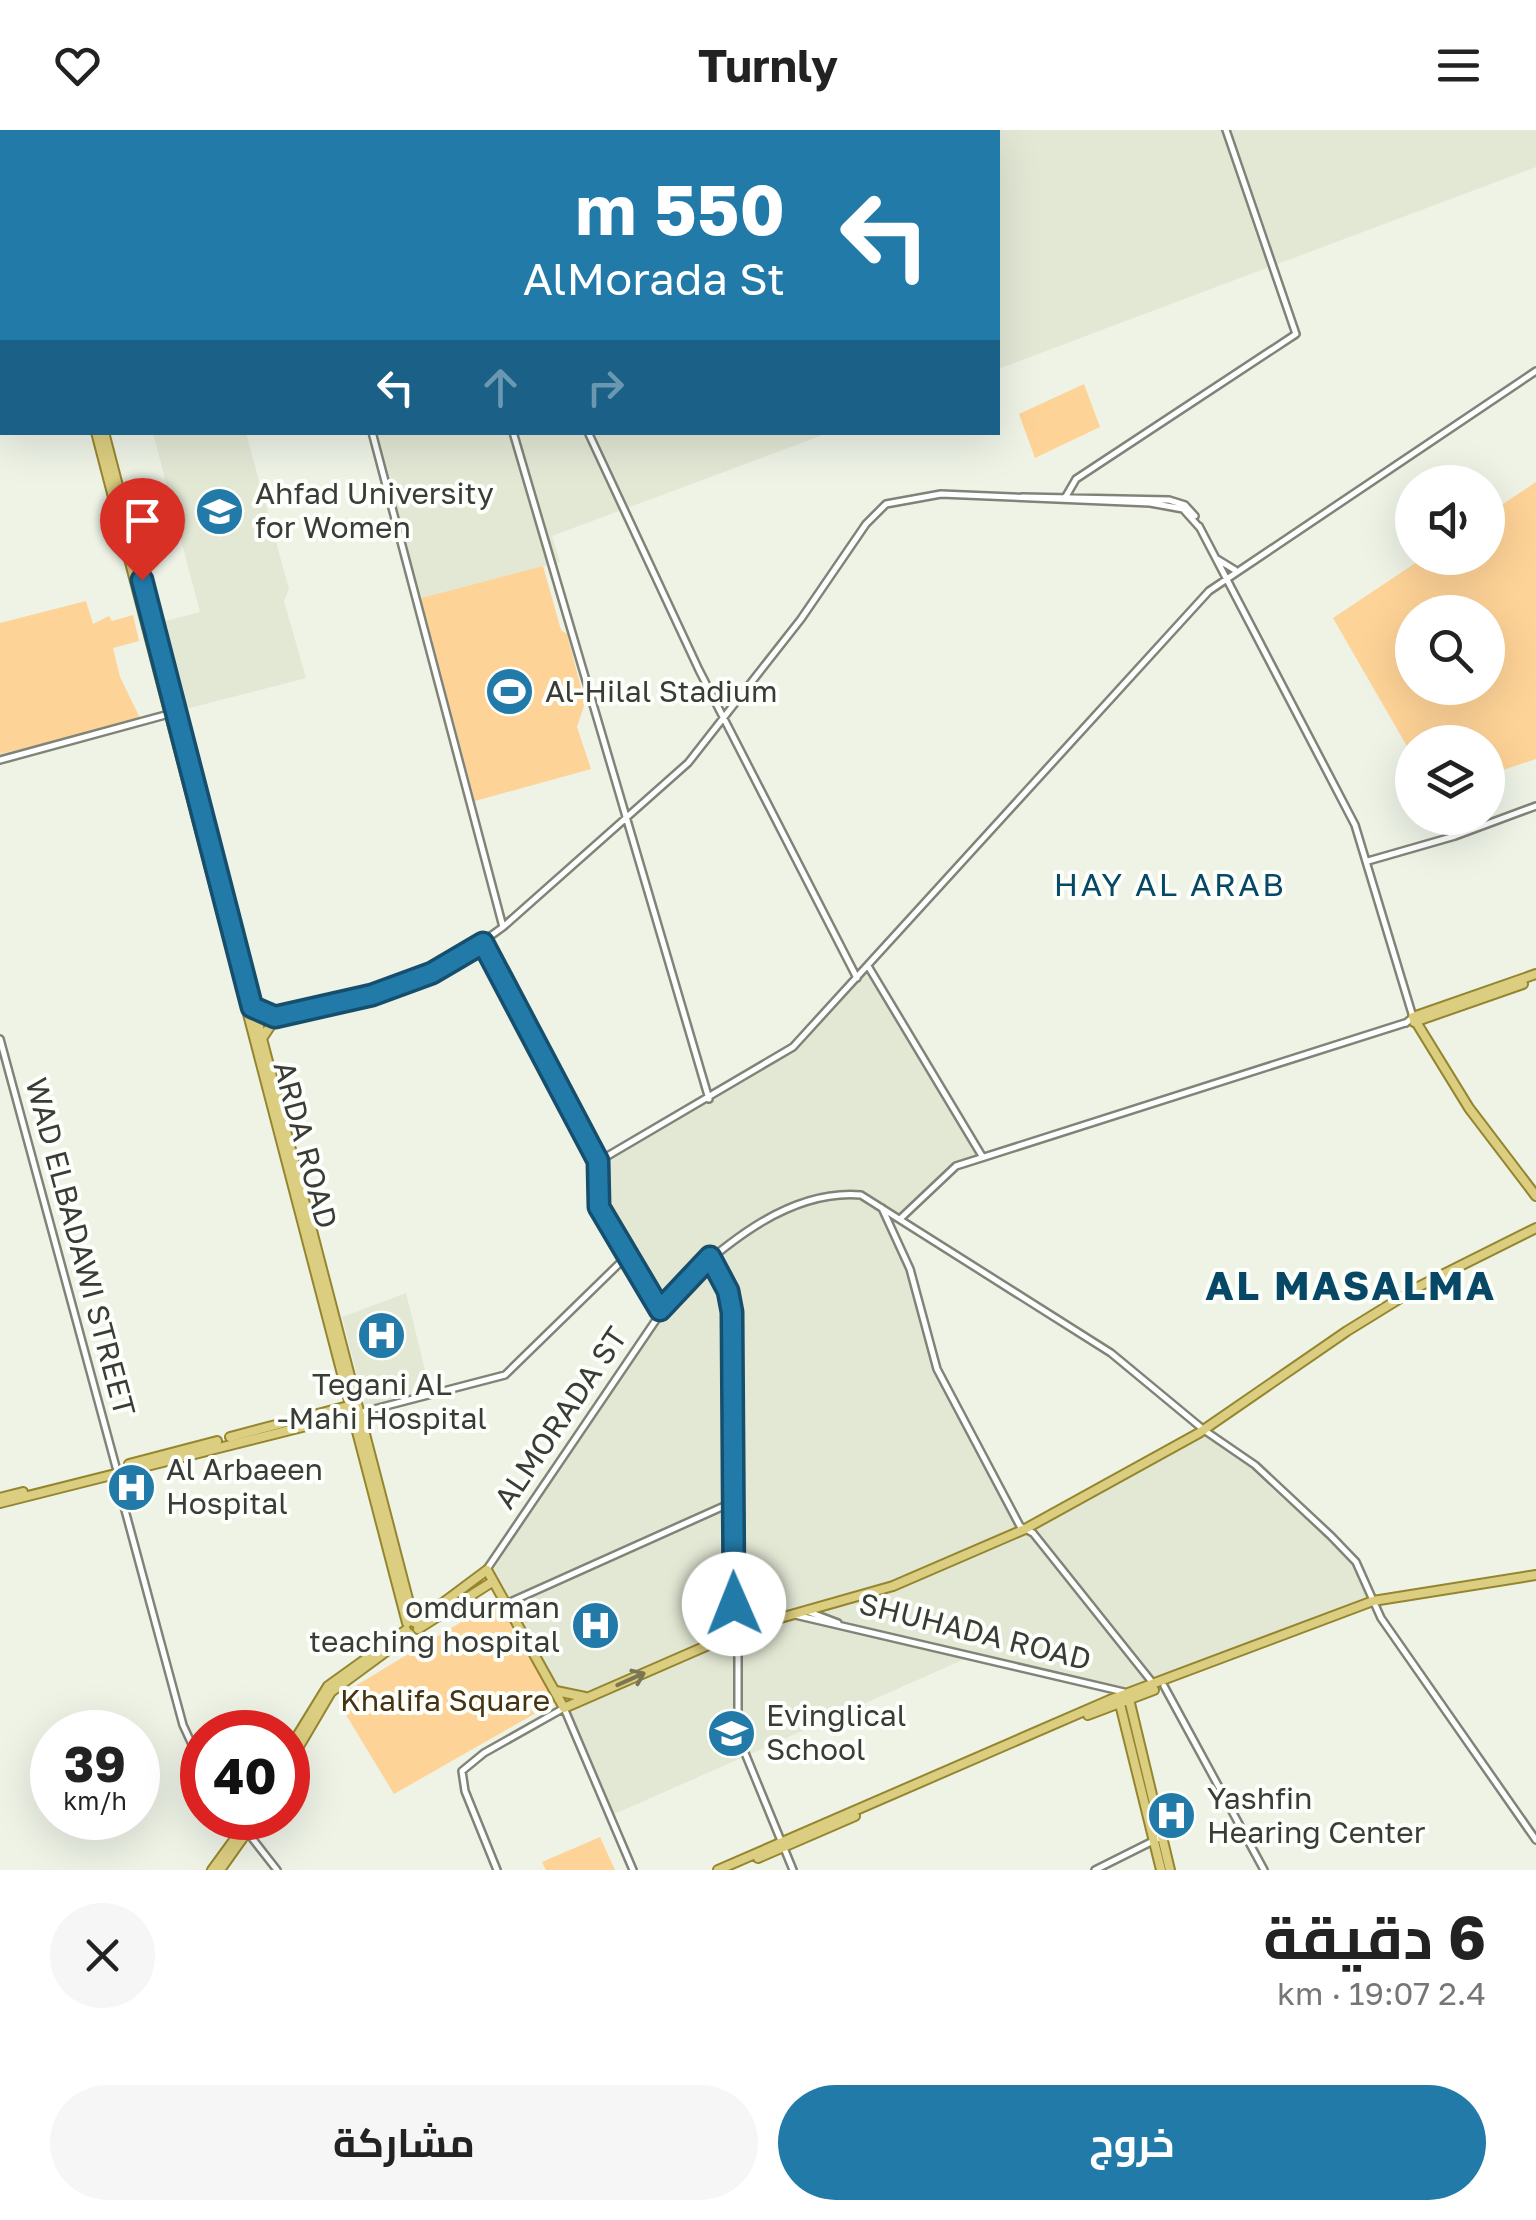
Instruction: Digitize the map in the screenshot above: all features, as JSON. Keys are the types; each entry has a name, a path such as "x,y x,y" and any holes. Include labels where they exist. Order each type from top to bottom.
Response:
{"main road":[{"name":"ARDA ROAD","path":"97,435 356,1409"},
{"name":"ARDA ROAD","path":"105,435 356,1409"},
{"path":"1536,977 1411,1021 1469,1108 1536,1196"},
{"path":"252,1007 279,1017 261,1040"},
{"path":"310,1717 328,1686 487,1570 564,1708 739,1629 894,1586 1025,1528 1181,1442 1420,1286 1536,1228"},
{"path":"0,1500 356,1409 412,1627"},
{"path":"718,1870 1123,1699 1374,1604 1536,1577"},
{"path":"412,1627 492,1582"},
{"path":"834,1603 836,1620"},
{"path":"721,1640 739,1629"},
{"path":"721,1640 737,1649"},
{"path":"556,1691 588,1697"},
{"path":"1123,1699 1155,1801 1161,1870"},
{"path":"1123,1699 1158,1841 1170,1870"},
{"path":"212,1870 238,1840"},
{"path":"220,1870 240,1840"},
{"path":"731,1870 782,1845"}],"street":[{"path":"1050,496 1296,334 1226,130"},
{"path":"598,1161 790,1050 1130,675 1226,577 1536,371"},
{"path":"373,435 503,928"},
{"path":"514,435 709,1100"},
{"path":"589,435 726,719 857,978"},
{"path":"1079,479 1080,490 1086,497"},
{"path":"1067,498 1079,479"},
{"path":"254,1025 404,986 503,928 628,820 726,719 878,509 922,495 1086,497 1180,503 1192,511 1355,824 1411,1021 950,1169 905,1220"},
{"path":"1019,498 1050,496 1176,507 1200,528"},
{"path":"1215,558 1235,570"},
{"path":"0,760 169,714"},
{"path":"1367,861 1455,836 1536,806"},
{"path":"483,943 598,1161 599,1207 660,1310"},
{"path":"868,966 983,1157"},
{"name":"WAD ELBADAWI STREET","path":"0,1039 180,1717"},
{"name":"ALMORADA ST","path":"487,1570 660,1310 710,1257 800,1204 853,1194 905,1220 1112,1352 1202,1428 1254,1464 1349,1554 1374,1604 1536,1840"},
{"path":"881,1206 910,1269 939,1372 1025,1528 1159,1685 1264,1870"},
{"path":"356,1409 506,1376 627,1256"},
{"path":"710,1257 728,1291 732,1312 738,1736 793,1870"},
{"path":"506,1604 733,1502"},
{"name":"SHUHADA ROAD","path":"802,1610 1102,1686 1123,1699"},
{"name":"SHUHADA ROAD","path":"790,1614 836,1620"},
{"path":"496,1870 465,1792 462,1771 484,1752 564,1708 633,1870"},
{"path":"254,1840 278,1870"},
{"path":"1095,1870 1158,1841"}],"shaded area":[{"path":"1000,130 1536,130 1536,167 1000,368"},
{"name":"Ahfad University for Women","path":"154,435 247,435 289,589 284,601 306,678 178,711 155,624 200,612"},
{"path":"374,435 823,435 552,536 560,562 421,598"},
{"path":"869,963 986,1154 953,1169 890,1227 917,1285 937,1373 1021,1528 1205,1426 1352,1554 1377,1597 1129,1696 974,1655 610,1816 570,1721 491,1573 658,1313 597,1204 601,1162 775,1061"},
{"name":"Tegani AL -Mahi Hospital","path":"406,1293 430,1390 365,1407 342,1317"}],"green space":[{"path":"1084,384 1100,427 1035,458 1019,414"},
{"path":"1536,482 1536,759 1505,769 1505,725 1395,726 1333,618 1398,575 1505,575 1505,503"},
{"path":"543,566 561,630 567,634 585,703 577,727 591,769 475,801 421,598"},
{"path":"86,601 93,624 109,616 112,621 133,615 139,641 113,648 120,677 141,720 0,754 0,623"},
{"name":"Khalifa Square","path":"496,1601 557,1701 394,1794 340,1705 342,1694"},
{"path":"600,1837 615,1870 546,1870 542,1862"}],"place":[{"name":"Ahfad University for Women","path":"220,511"},
{"name":"Al-Hilal Stadium","path":"510,692"},
{"name":"Tegani AL -Mahi Hospital","path":"382,1336"},
{"name":"Al Arbaeen Hospital","path":"131,1487"},
{"name":"omdurman teaching hospital","path":"595,1625"},
{"name":"Evinglical School","path":"731,1733"},
{"name":"Yashfin Hearing Center","path":"1172,1816"}],"district":[{"name":"HAY AL ARAB","path":"1170,885"},
{"name":"AL MASALMA","path":"1351,1286"}],"route":[{"path":"142,580 252,1007 275,1017 372,995 432,973 483,943 598,1161 602,1176 599,1207 660,1310 710,1257 728,1291 732,1312 734,1604"}]}
